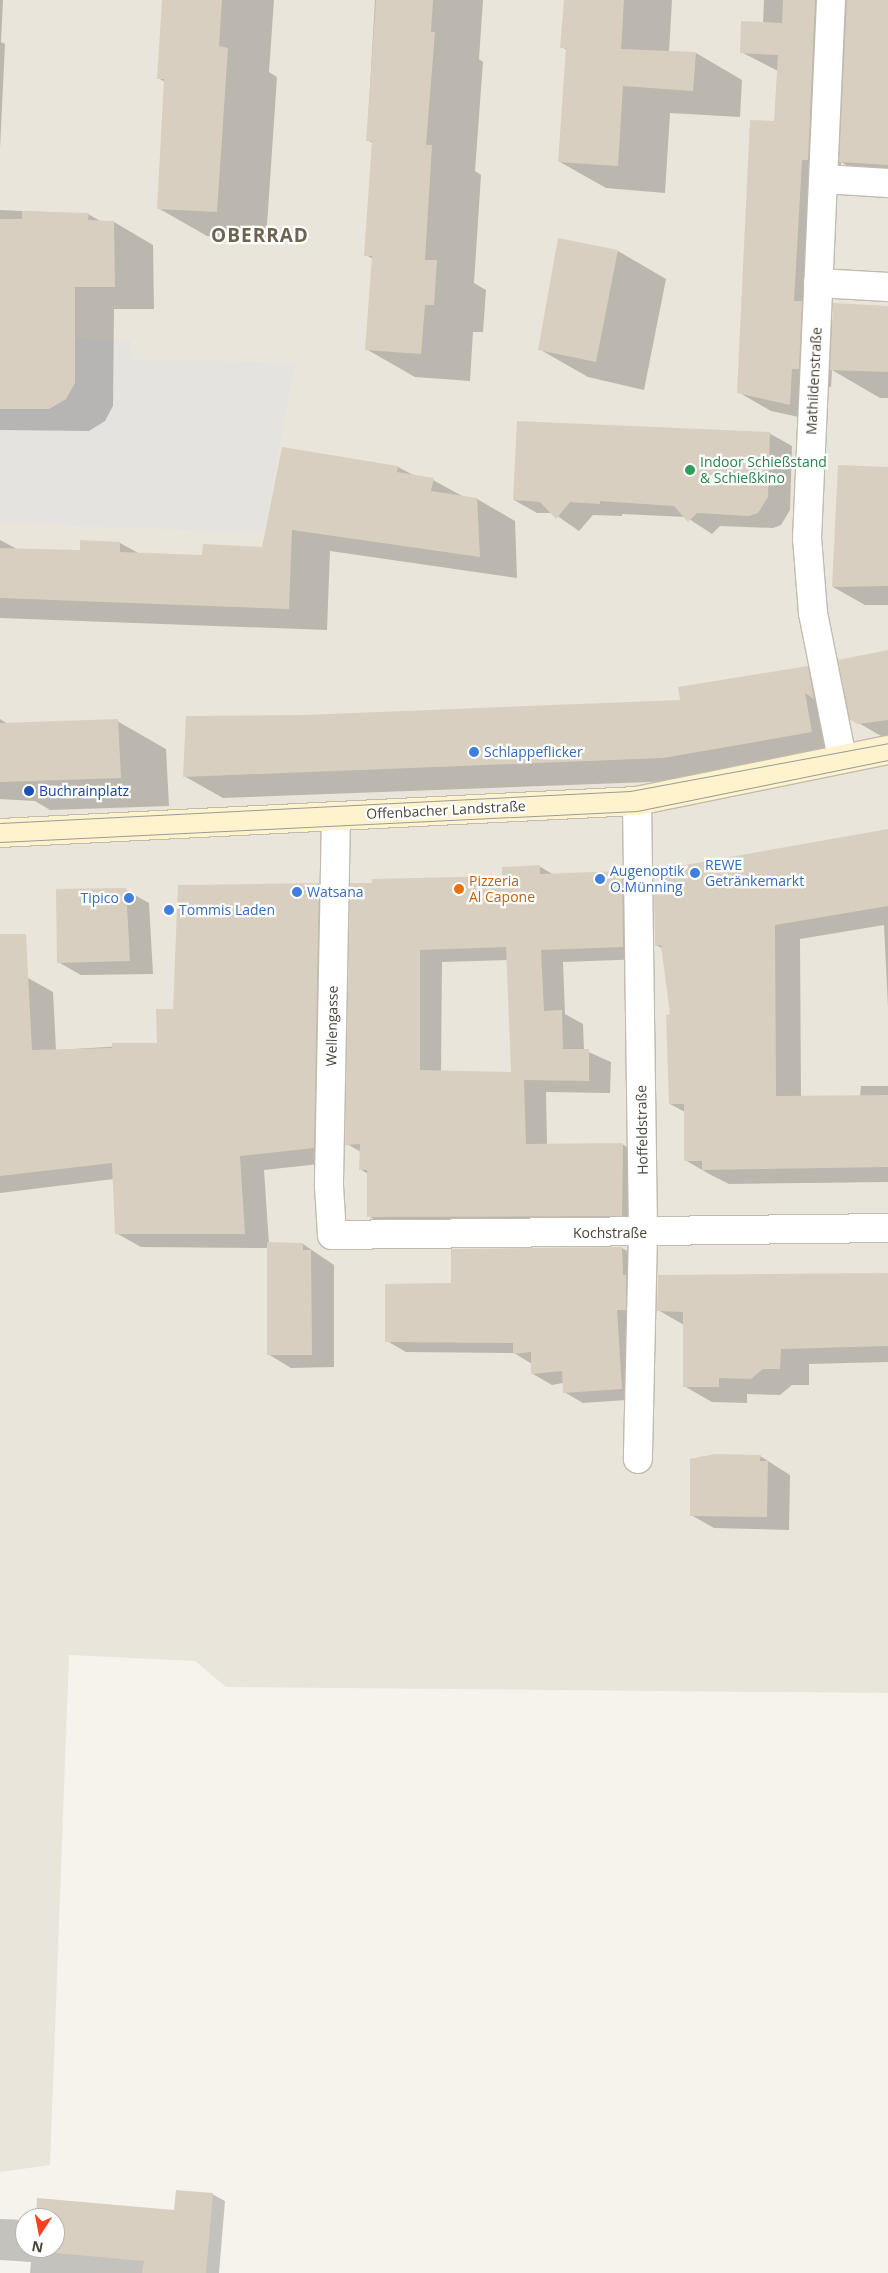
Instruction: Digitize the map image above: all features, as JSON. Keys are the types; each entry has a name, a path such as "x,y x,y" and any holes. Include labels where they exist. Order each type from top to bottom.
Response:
{"main road":[{"name":"Offenbacher Landstraße","path":"0,833 637,801 888,750"}],"street":[{"name":"Mathildenstraße","path":"831,0 807,538 813,613 842,758"},
{"path":"824,179 888,183"},
{"path":"818,283 888,287"},
{"name":"Hoffeldstraße","path":"637,801 643,1233 638,1459"},
{"name":"Wellengasse","path":"332,1235 329,1186 336,816"},
{"name":"Kochstraße","path":"332,1235 643,1233 888,1228"}],"shaded area":[{"path":"0,0 888,0 888,1693 226,1687 195,1661 69,1655 50,2165 0,2172"},
{"path":"75,338 131,340 131,359 295,363 264,533 0,523 0,409 49,409 66,399 75,383"}],"building":[{"path":"162,0 222,0 219,46 228,48 217,212 157,209 164,79 157,79"},
{"path":"376,0 433,0 431,32 435,32 426,145 432,145 425,260 437,260 434,305 425,305 421,354 365,350 372,256 364,256 372,141 366,141"},
{"path":"564,0 624,0 621,49 696,52 693,91 623,86 618,166 558,162 566,48 560,48"},
{"path":"783,0 815,0 808,160 802,160 794,301 802,301 799,369 792,369 790,405 737,393 750,120 774,121 778,55 740,53 741,21 782,23"},
{"path":"847,0 888,0 888,165 839,162"},
{"path":"22,211 89,213 88,220 114,221 115,287 75,287 75,383 66,399 49,409 0,409 0,219 22,219"},
{"path":"558,238 618,250 596,362 538,350"},
{"path":"833,303 888,306 888,372 830,370"},
{"path":"517,421 770,432 768,497 758,513 749,516 697,513 688,522 674,506 600,501 600,504 570,502 556,519 540,502 513,500"},
{"path":"282,447 398,466 397,472 434,478 431,491 477,498 480,557 292,530 289,609 0,598 0,548 80,550 80,540 120,542 120,552 202,555 203,544 262,547"},
{"path":"838,465 888,467 888,586 832,587"},
{"path":"888,650 888,720 858,724 850,720 838,660"},
{"path":"808,666 814,699 805,693 812,732 663,758 183,777 186,716 304,715 680,700 678,687"},
{"path":"118,719 121,778 0,782 0,723"},
{"path":"888,829 888,906 775,925 776,1096 888,1095 888,1167 702,1170 702,1161 684,1161 684,1104 669,1104 666,1015 670,1014 661,945 655,946 654,893 674,867"},
{"path":"540,865 540,874 622,871 623,947 541,950 544,1011 562,1010 563,1049 589,1049 589,1081 524,1080 526,1144 623,1143 622,1216 367,1217 367,1170 359,1170 360,1144 345,1145 350,883 372,883 372,879 502,876 502,867","holes":["506,947 511,1072 420,1070 420,950"]},
{"path":"319,883 314,1148 240,1156 245,1234 115,1234 112,1163 0,1176 0,934 26,934 32,1050 112,1048 112,1043 157,1043 156,1009 173,1009 178,885"},
{"path":"126,888 130,961 57,963 56,889"},
{"path":"267,1242 303,1243 303,1250 311,1250 312,1355 267,1355"},
{"path":"622,1247 623,1275 626,1275 626,1310 617,1310 622,1389 563,1393 562,1371 531,1374 531,1352 513,1354 513,1343 385,1342 385,1284 451,1283 451,1249"},
{"path":"888,1273 888,1346 781,1349 780,1369 763,1369 751,1379 719,1378 719,1387 683,1387 683,1312 657,1311 658,1275"},
{"path":"715,1454 761,1455 760,1461 768,1461 767,1517 690,1516 690,1459"},
{"path":"176,2190 213,2193 206,2273 142,2273 144,2261 65,2254 65,2208 36,2208 37,2198 174,2210"}],"tram line":[{"path":"0,823 630,791 888,743"},
{"path":"0,842 637,811 888,760"}],"place":[{"name":"Indoor Schießstand & Schießkino","path":"690,470"},
{"name":"Schlappeflicker","path":"474,752"},
{"name":"Buchrainplatz","path":"29,791"},
{"name":"REWE Getränkemarkt","path":"695,873"},
{"name":"Augenoptik O.Münning","path":"600,879"},
{"name":"Pizzeria Al Capone","path":"459,889"},
{"name":"Watsana","path":"297,892"},
{"name":"Tipico","path":"129,898"},
{"name":"Tommis Laden","path":"169,910"}],"district":[{"name":"OBERRAD","path":"260,236"}]}
